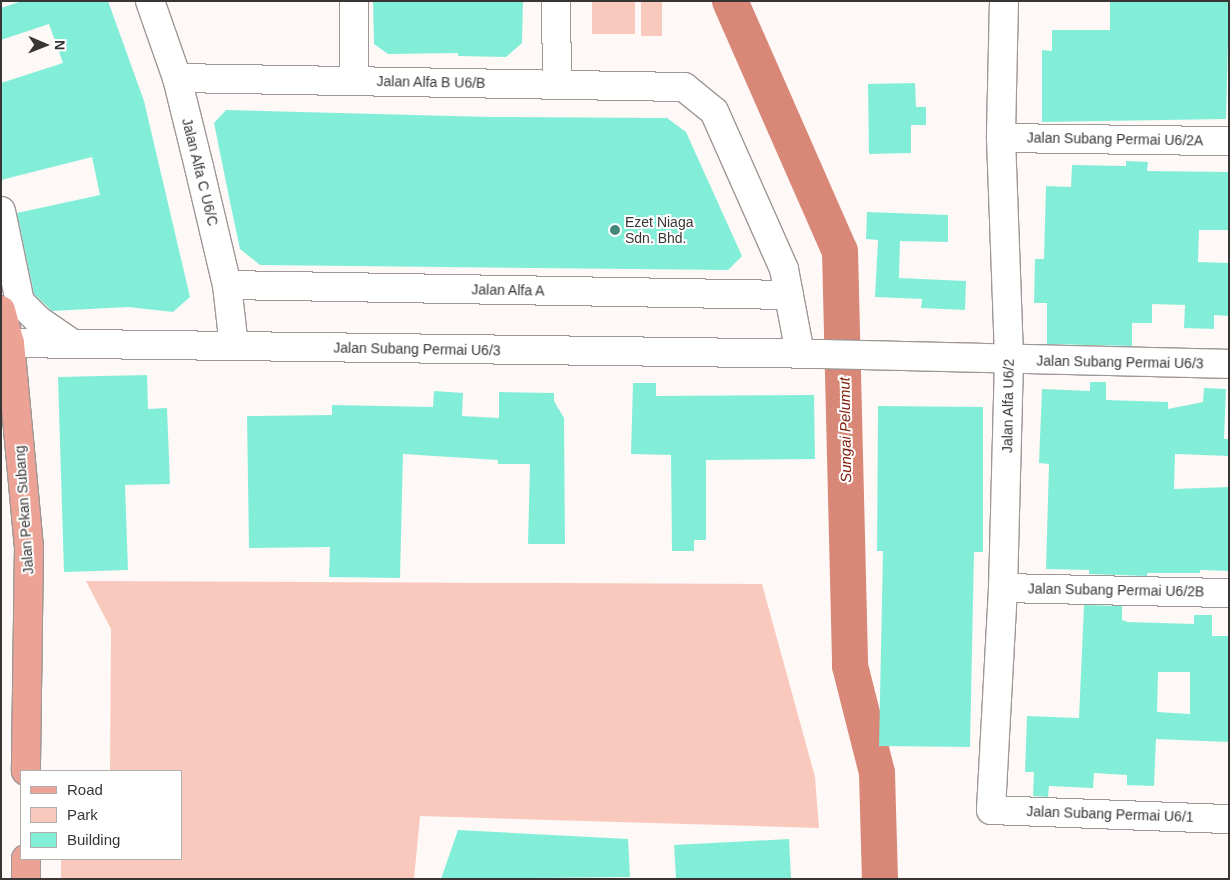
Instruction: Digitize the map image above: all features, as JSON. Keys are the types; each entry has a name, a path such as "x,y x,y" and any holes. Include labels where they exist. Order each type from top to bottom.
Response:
{"main road":[{"name":"Jalan Pekan Subang","path":"1,310 10,343 29,546 26,770"},
{"path":"26,860 26,879"}],"street":[{"name":"Jalan Alfa C U6/C","path":"150,1 177,78 227,284 234,346"},
{"path":"354,1 354,81"},
{"path":"556,1 557,84"},
{"name":"Jalan Alfa U6/2","path":"991,810 1003,588 1009,360 1002,138 1004,1"},
{"name":"Jalan Alfa B U6/B","path":"177,78 684,88 714,111 784,269 789,295"},
{"name":"Jalan Subang Permai U6/2A","path":"1002,138 1229,141"},
{"path":"1,211 20,302 43,324 72,344"},
{"name":"Jalan Alfa A","path":"227,284 789,295"},
{"path":"789,295 812,354"},
{"name":"Jalan Subang Permai U6/3","path":"10,343 812,354 1229,364"},
{"name":"Jalan Subang Permai U6/2B","path":"1003,588 1229,593"},
{"name":"Jalan Subang Permai U6/1","path":"991,810 1229,819"}],"green space":[{"path":"592,1 635,1 635,34 592,34"},
{"path":"641,1 662,1 662,36 641,36"},
{"path":"86,581 762,584 815,777 819,828 420,816 414,879 61,879 61,860 182,860 182,770 110,770 111,629"}],"building":[{"path":"22,1 108,1 144,101 190,297 173,312 128,307 52,311 34,294 17,213 100,195 92,157 1,180 1,83 63,63 49,24 1,40 1,8"},
{"path":"373,1 523,1 522,43 506,57 458,56 458,53 388,54 374,44"},
{"path":"1110,1 1229,1 1226,119 1042,122 1042,50 1052,51 1052,30 1110,30"},
{"path":"915,83 916,107 926,107 926,125 911,125 911,153 869,154 868,84"},
{"path":"226,110 490,117 667,118 686,132 742,256 728,270 260,265 240,249 214,123"},
{"path":"1126,161 1148,162 1147,171 1229,172 1229,230 1199,230 1198,262 1229,263 1229,316 1214,315 1214,329 1184,328 1185,305 1152,304 1152,323 1132,323 1132,346 1047,344 1047,303 1034,303 1035,259 1044,259 1046,186 1071,187 1072,165 1126,166"},
{"path":"867,212 948,215 948,242 900,241 899,278 966,281 965,310 921,308 922,299 875,297 878,240 866,239"},
{"path":"147,375 148,409 167,408 170,484 125,485 128,570 64,572 58,377"},
{"path":"1090,382 1106,382 1106,400 1168,402 1168,409 1203,402 1204,388 1226,389 1224,439 1229,439 1229,456 1175,454 1174,489 1229,487 1229,571 1200,570 1200,573 1147,573 1147,576 1089,574 1089,570 1046,569 1049,464 1039,463 1042,389 1090,391"},
{"path":"633,383 656,383 656,396 814,395 815,459 706,460 706,540 694,540 694,551 672,551 671,455 631,454"},
{"path":"434,391 463,393 462,416 499,418 499,392 554,393 554,401 564,418 565,544 528,544 530,464 498,464 498,460 403,454 400,578 329,577 330,547 249,548 247,416 332,415 332,405 433,407"},
{"path":"878,406 983,407 983,552 974,552 970,747 879,746 883,551 877,551"},
{"path":"1084,605 1122,606 1122,620 1128,622 1194,624 1194,615 1212,615 1212,636 1229,636 1229,742 1156,739 1154,786 1127,785 1127,775 1094,773 1093,788 1049,786 1048,797 1033,796 1034,772 1025,772 1027,716 1079,718","holes":["1158,672 1190,672 1190,714 1157,712"]},
{"path":"458,830 628,839 630,877 441,879"},
{"path":"789,839 791,879 676,879 674,845"}],"waterway":[{"name":"Sungai Pelumut","path":"730,1 840,251 850,666 877,773 880,879"}],"place":[{"name":"Ezet Niaga Sdn. Bhd.","path":"615,230"}]}
